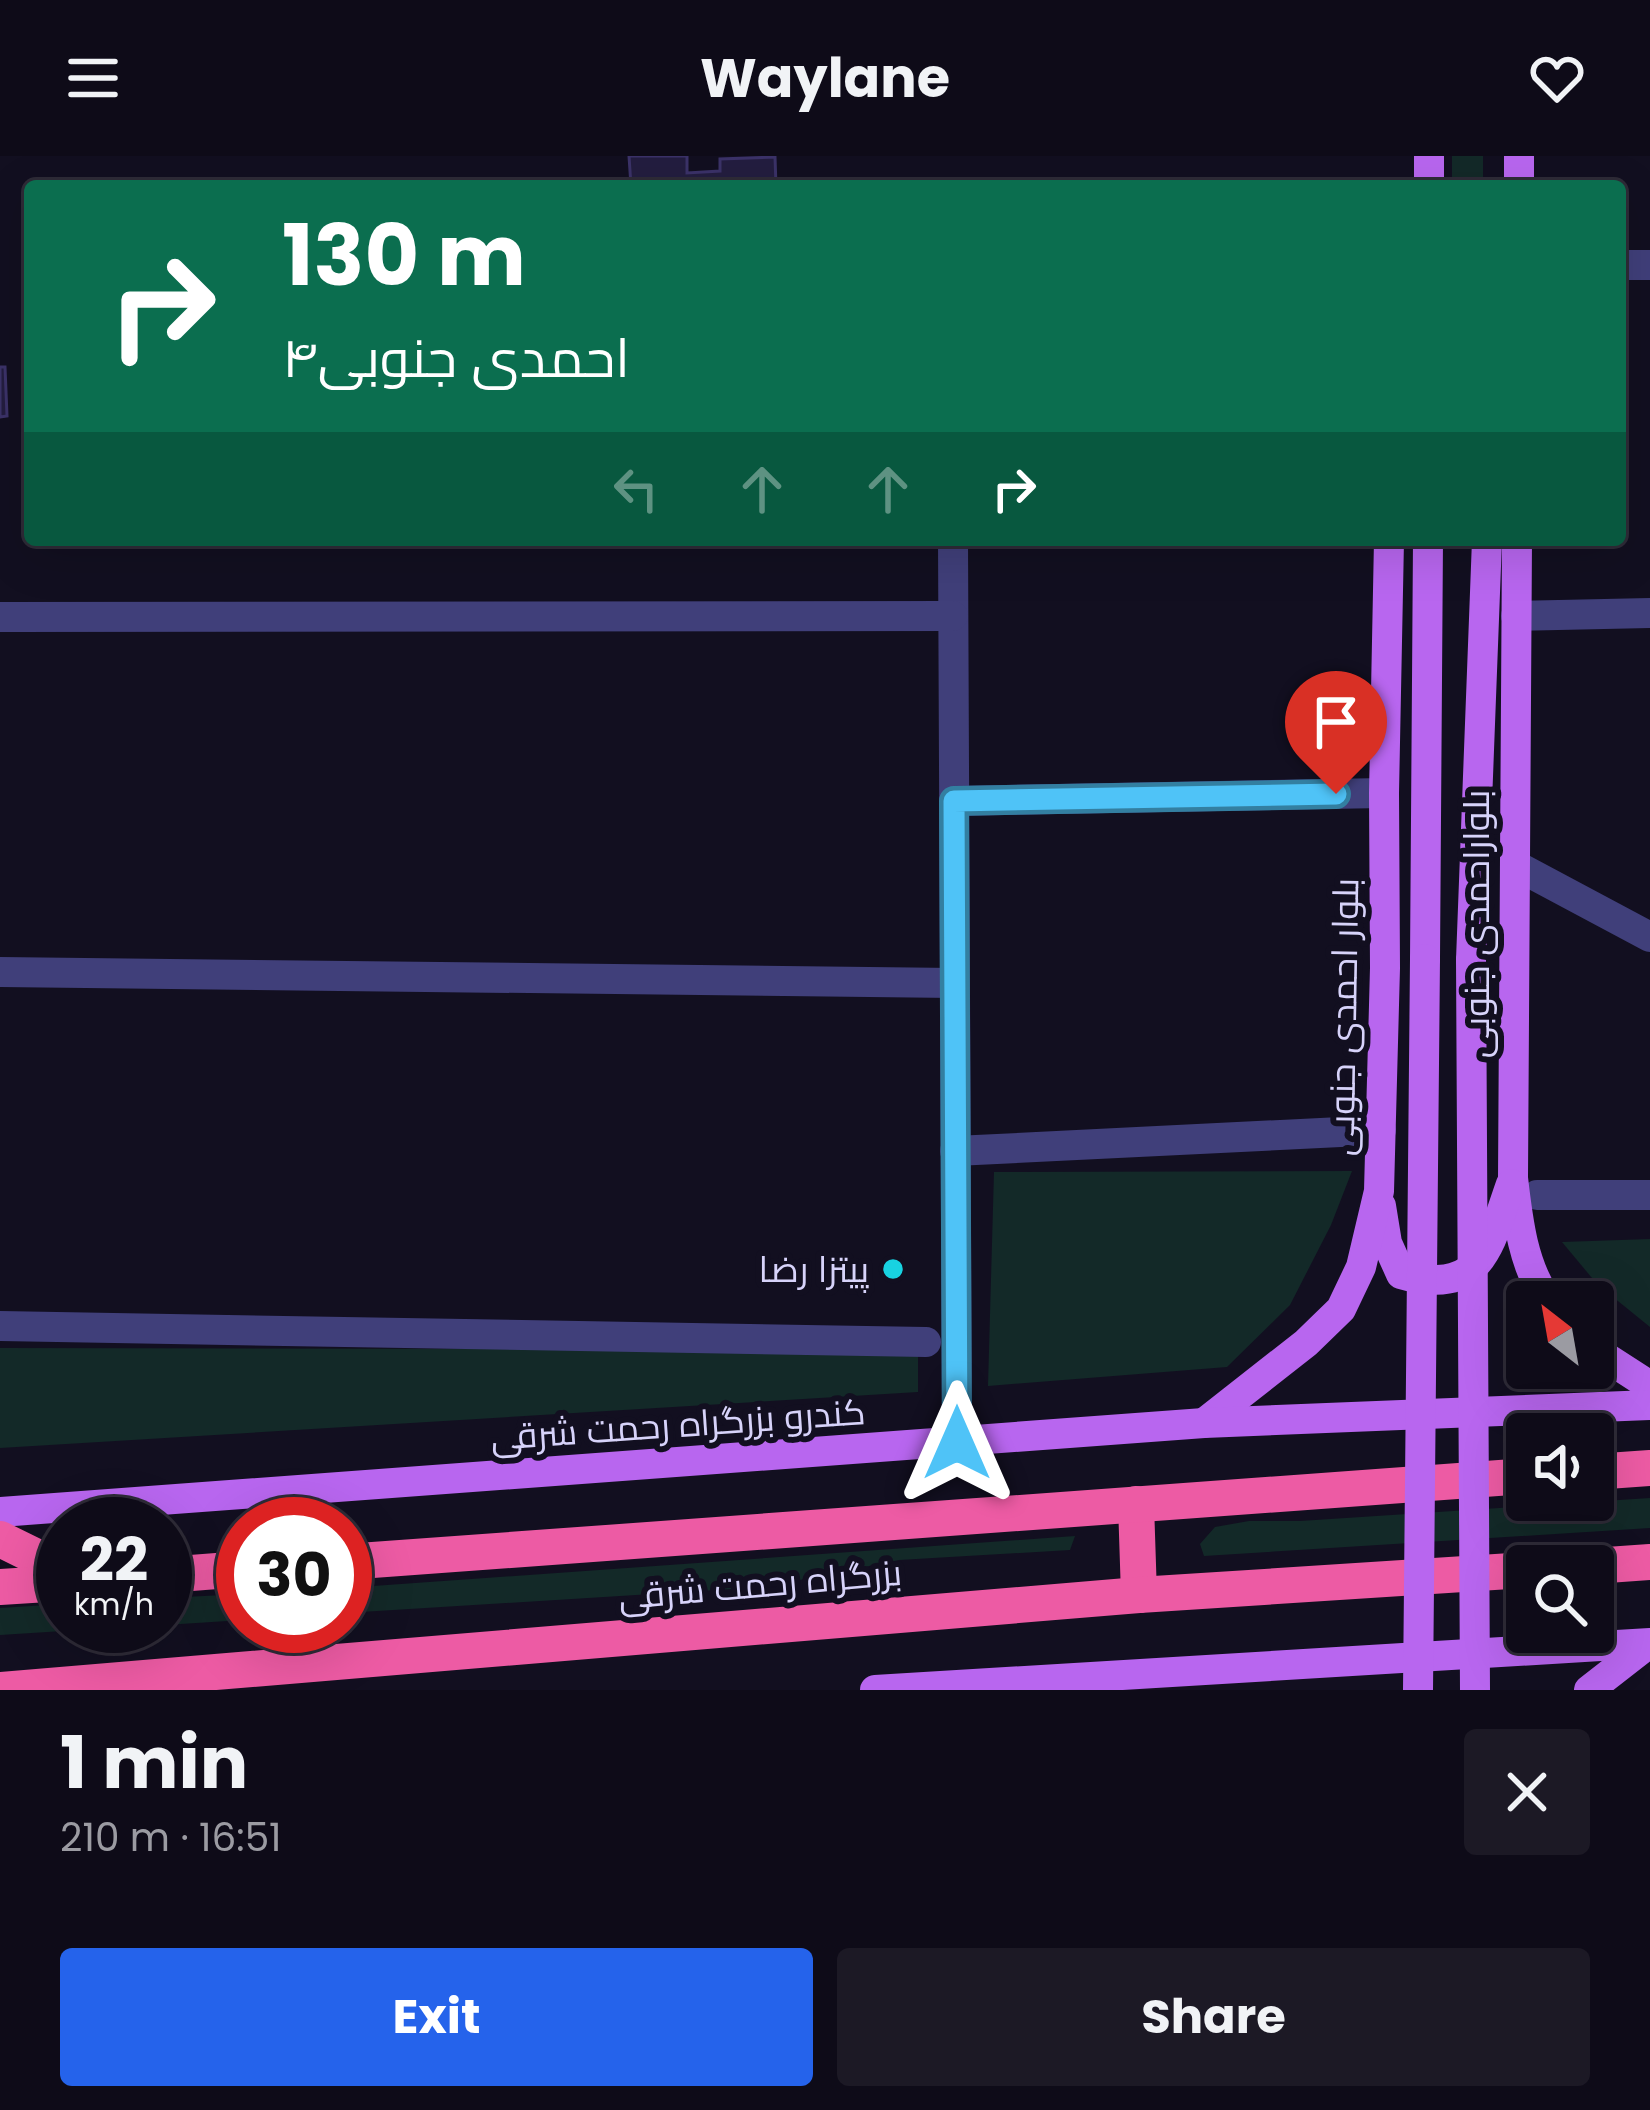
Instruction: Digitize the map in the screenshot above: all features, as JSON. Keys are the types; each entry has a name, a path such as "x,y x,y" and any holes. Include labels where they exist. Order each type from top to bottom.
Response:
{"highway":[{"path":"1614,1471 1650,1468"},
{"name":"بزرگراه رحمت شرقی","path":"372,1560 1506,1478"},
{"path":"1136,1504 1139,1595"},
{"path":"0,1540 36,1557"},
{"path":"1614,1564 1650,1562"},
{"name":"بزرگراه رحمت شرقی","path":"0,1690 1139,1595 1506,1571"},
{"path":"0,1587 36,1584"},
{"path":"253,1690 292,1665"}],"main road":[{"name":"بلوار احمدی جنوبی","path":"1204,1424 1341,1309 1361,1267 1379,1191 1389,546"},
{"path":"1418,1690 1427,546"},
{"path":"1475,1690 1471,960 1487,546"},
{"name":"بلواراحمدی جنوبی","path":"1517,546 1515,865 1523,1249 1537,1281"},
{"path":"1379,1191 1388,1243 1402,1274 1424,1281 1448,1280 1469,1272 1525,1187"},
{"path":"1614,1362 1650,1386"},
{"name":"کندرو بزرگراه رحمت شرقی","path":"0,1512 1204,1424 1650,1406"},
{"path":"875,1690 1649,1644"},
{"path":"1589,1690 1649,1644"},
{"path":"1209,1668 1239,1690"}],"street":[{"path":"953,546 957,1443"},
{"path":"1516,616 1650,613"},
{"path":"0,617 953,616"},
{"path":"954,801 1384,793"},
{"path":"1515,865 1650,937"},
{"path":"0,972 955,983"},
{"path":"955,1151 1381,1130"},
{"path":"1525,1187 1650,1196"},
{"path":"0,1326 926,1342"}],"green space":[{"path":"1452,156 1483,156 1483,180 1452,180"},
{"path":"1352,1171 1331,1225 1290,1305 1227,1367 988,1386 994,1172"},
{"path":"1650,1239 1650,1327 1614,1298 1614,1281 1594,1281 1562,1242"},
{"path":"0,1348 918,1350 918,1392 0,1448"},
{"path":"1650,1498 1650,1528 1204,1556 1200,1544 1215,1527 1249,1521 1506,1507 1506,1521 1614,1521 1614,1500"},
{"path":"1075,1536 1070,1550 899,1560 765,1587 372,1611 372,1586"},
{"path":"216,1595 216,1622 192,1623 192,1597"},
{"path":"36,1606 36,1633 0,1635 0,1608"}],"building":[{"path":"629,156 687,156 687,173 720,171 720,159 775,157 776,180 631,180"},
{"path":"0,367 5,367 7,416 0,417"}],"place":[{"name":"پیتزا رضا","path":"893,1269"}],"route":[{"path":"957,1443 954,801 1336,794"}]}
